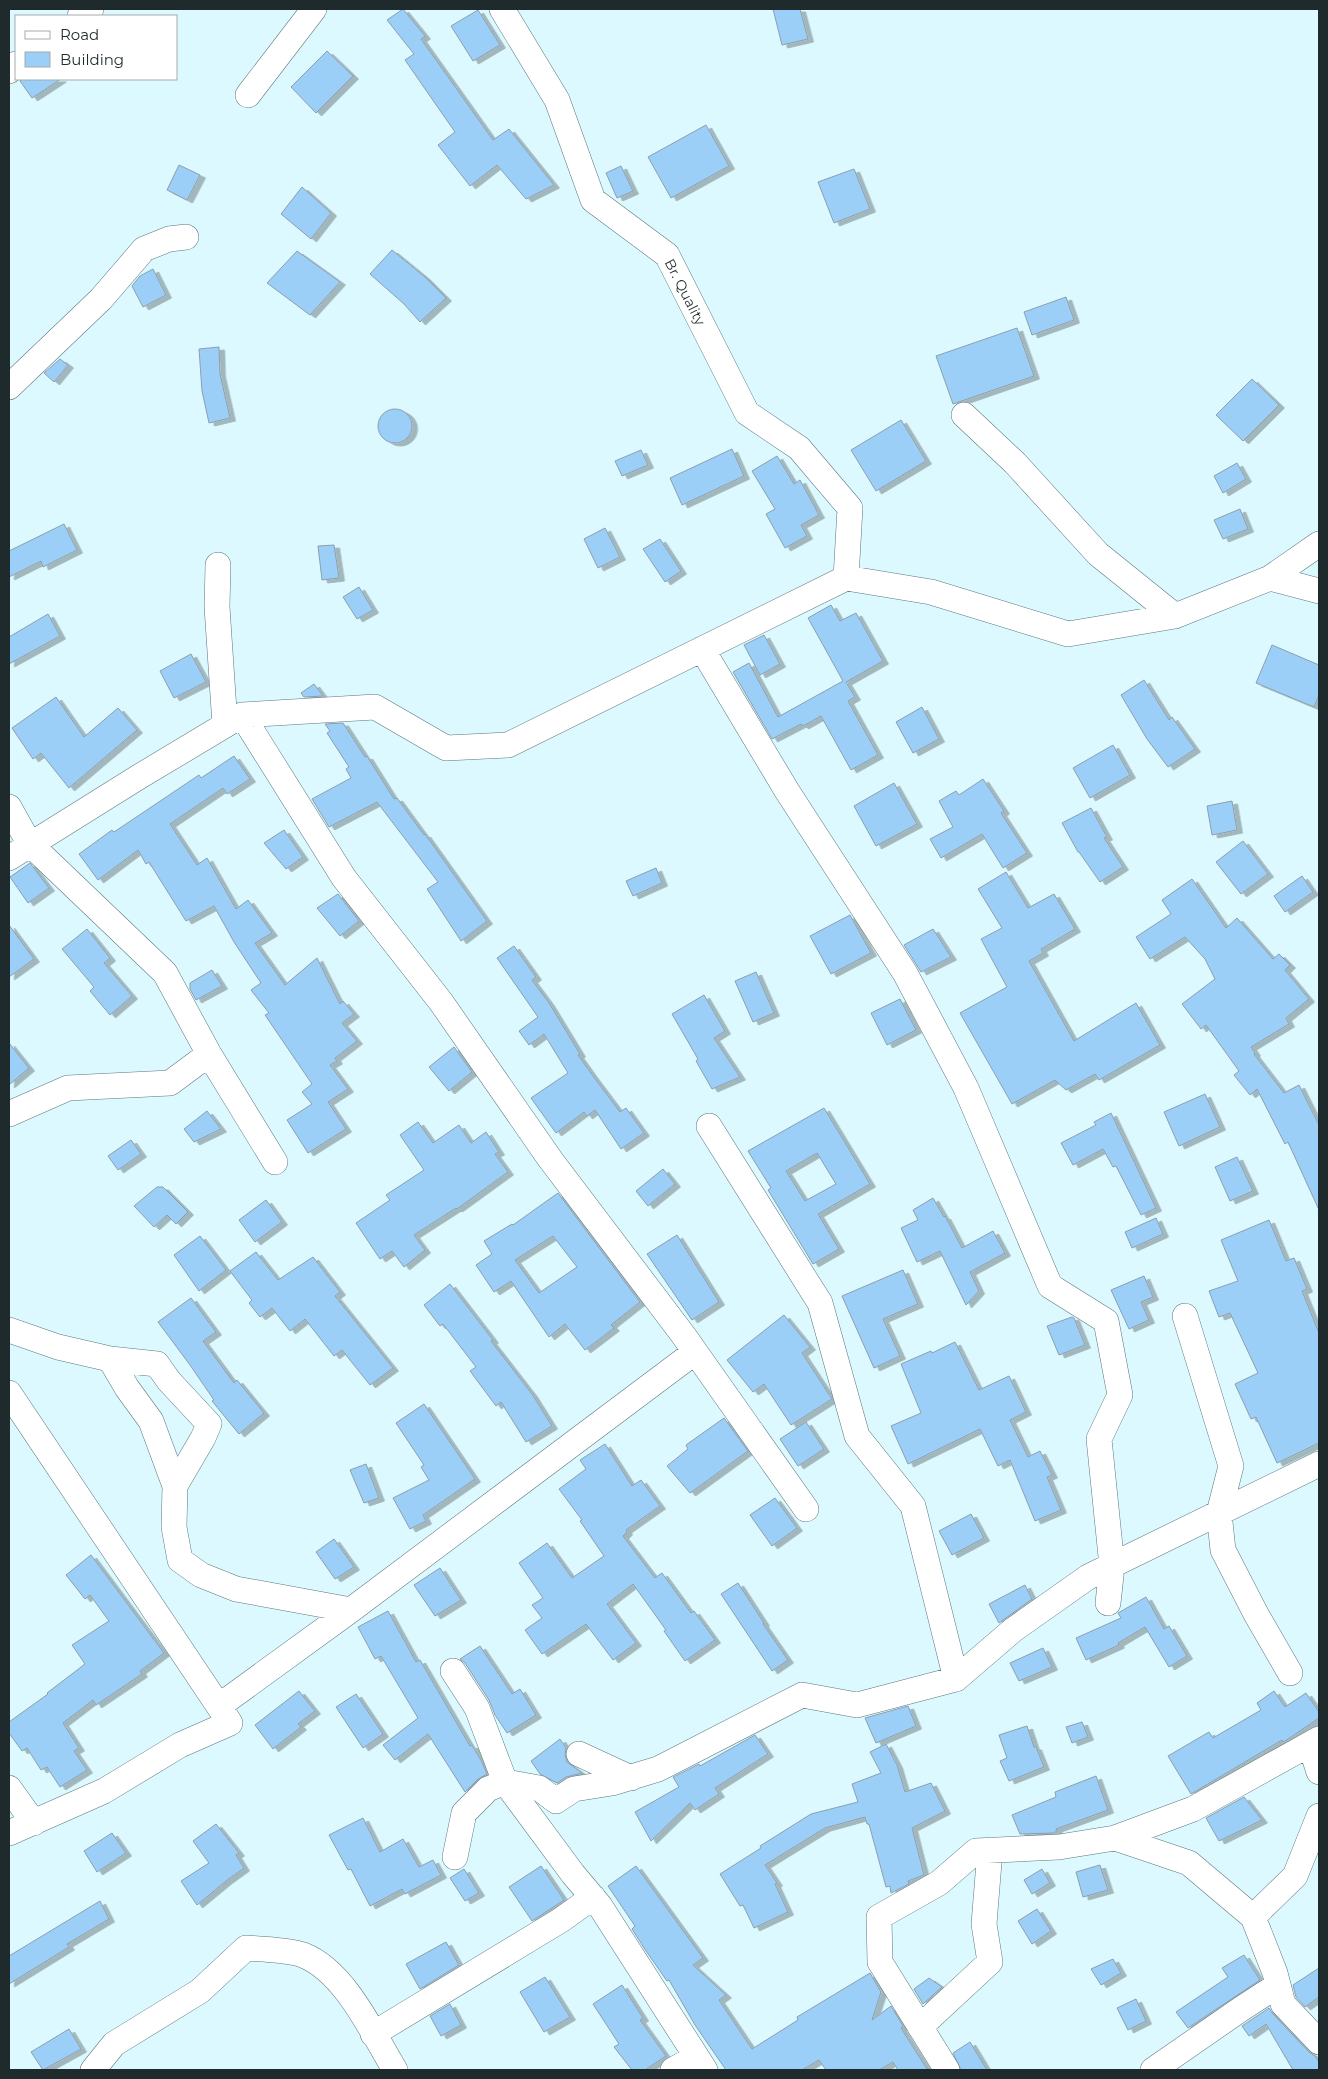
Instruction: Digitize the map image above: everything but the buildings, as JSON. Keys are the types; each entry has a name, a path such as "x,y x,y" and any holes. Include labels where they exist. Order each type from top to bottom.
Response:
{"street":[{"path":"248,95 314,9"},
{"name":"Br. Quality","path":"502,9 557,100 593,200 667,255 748,414 799,448 850,508 846,578"},
{"path":"9,387 101,299 144,248 169,238 186,238"},
{"path":"964,415 1015,463 1098,554 1175,616"},
{"path":"9,858 29,843 234,720 375,707 446,748 508,745 846,578 931,592 1068,634 1175,616 1270,578 1319,544"},
{"path":"218,565 217,608 234,720 344,878 441,1002 550,1159 695,1352 806,1509"},
{"path":"1270,578 1319,591"},
{"path":"702,649 787,791 905,973 966,1088 1050,1286 1106,1321 1120,1395 1099,1439 1112,1566 1108,1603"},
{"path":"11,814 29,843 166,973 209,1054 275,1162"},
{"path":"9,1114 68,1088 170,1083 209,1054"},
{"path":"709,1126 820,1303 857,1436 913,1506 956,1679"},
{"path":"1185,1316 1231,1466 1219,1513 1223,1550 1256,1614 1290,1673"},
{"path":"9,1330 58,1347 110,1358 157,1364 169,1381 209,1424 175,1486"},
{"path":"219,1706 351,1610 695,1352"},
{"path":"110,1358 127,1388 152,1421 175,1486 174,1527 180,1560 201,1575 236,1589 351,1610"},
{"path":"9,1393 230,1723 180,1745 104,1791 9,1833"},
{"path":"455,1857 464,1812 488,1789 505,1782 539,1788 556,1802 574,1789 612,1784 658,1769 802,1695 857,1705 956,1679 1013,1630 1088,1577 1319,1464"},
{"path":"453,1671 477,1708 505,1782 593,1897 700,2063 673,2070"},
{"path":"947,2070 880,1962 879,1917 939,1883 976,1851 1059,1847 1115,1838 1193,1809 1315,1742 1319,1772"},
{"path":"579,1754 630,1778"},
{"path":"9,1788 34,1822"},
{"path":"1253,1917 1294,1876 1319,1816"},
{"path":"1115,1838 1189,1863 1253,1917 1283,2004 1319,2042"},
{"path":"920,2027 990,1962 984,1924 990,1850"},
{"path":"373,2034 562,1920 593,1897"},
{"path":"93,2070 114,2044 200,1991 246,1948 303,1954 330,1971 356,2006 394,2069"},
{"path":"1153,2070 1240,2009 1278,1985"}]}
